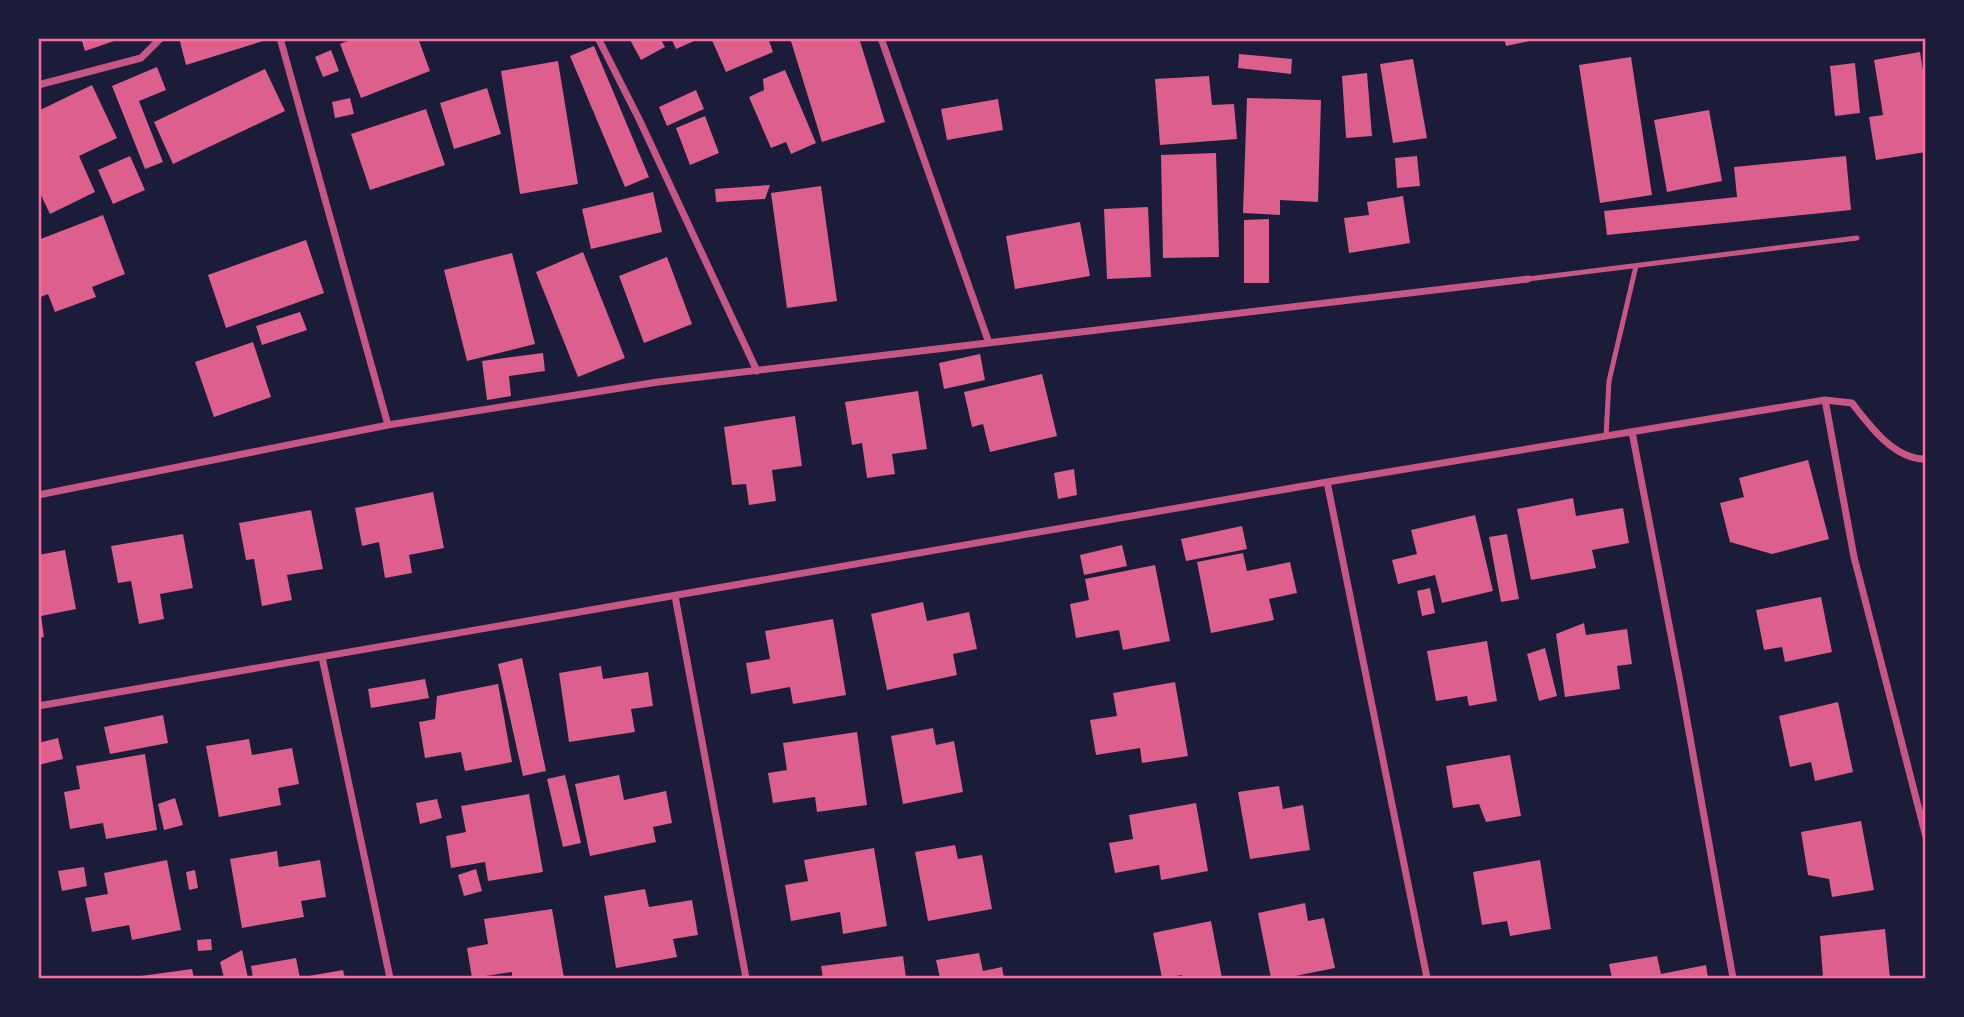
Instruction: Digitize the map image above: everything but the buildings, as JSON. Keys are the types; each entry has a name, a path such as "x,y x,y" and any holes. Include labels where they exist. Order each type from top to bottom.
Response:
{"street":[{"path":"38,85 141,58 161,38"},
{"path":"280,38 388,425"},
{"path":"598,38 757,371"},
{"path":"881,38 989,343"},
{"path":"38,495 388,425 658,382 1528,279"},
{"path":"1825,400 1854,557 1926,837"},
{"path":"38,706 1326,482 1825,400 1852,403 1869,426 1895,449 1918,459 1926,459"},
{"path":"1632,432 1733,978"},
{"path":"1326,482 1427,978"},
{"path":"675,596 746,978"},
{"path":"322,657 390,978"}],"lane":[{"path":"1528,279 1857,238"},
{"path":"1606,436 1609,381 1636,265"}]}
